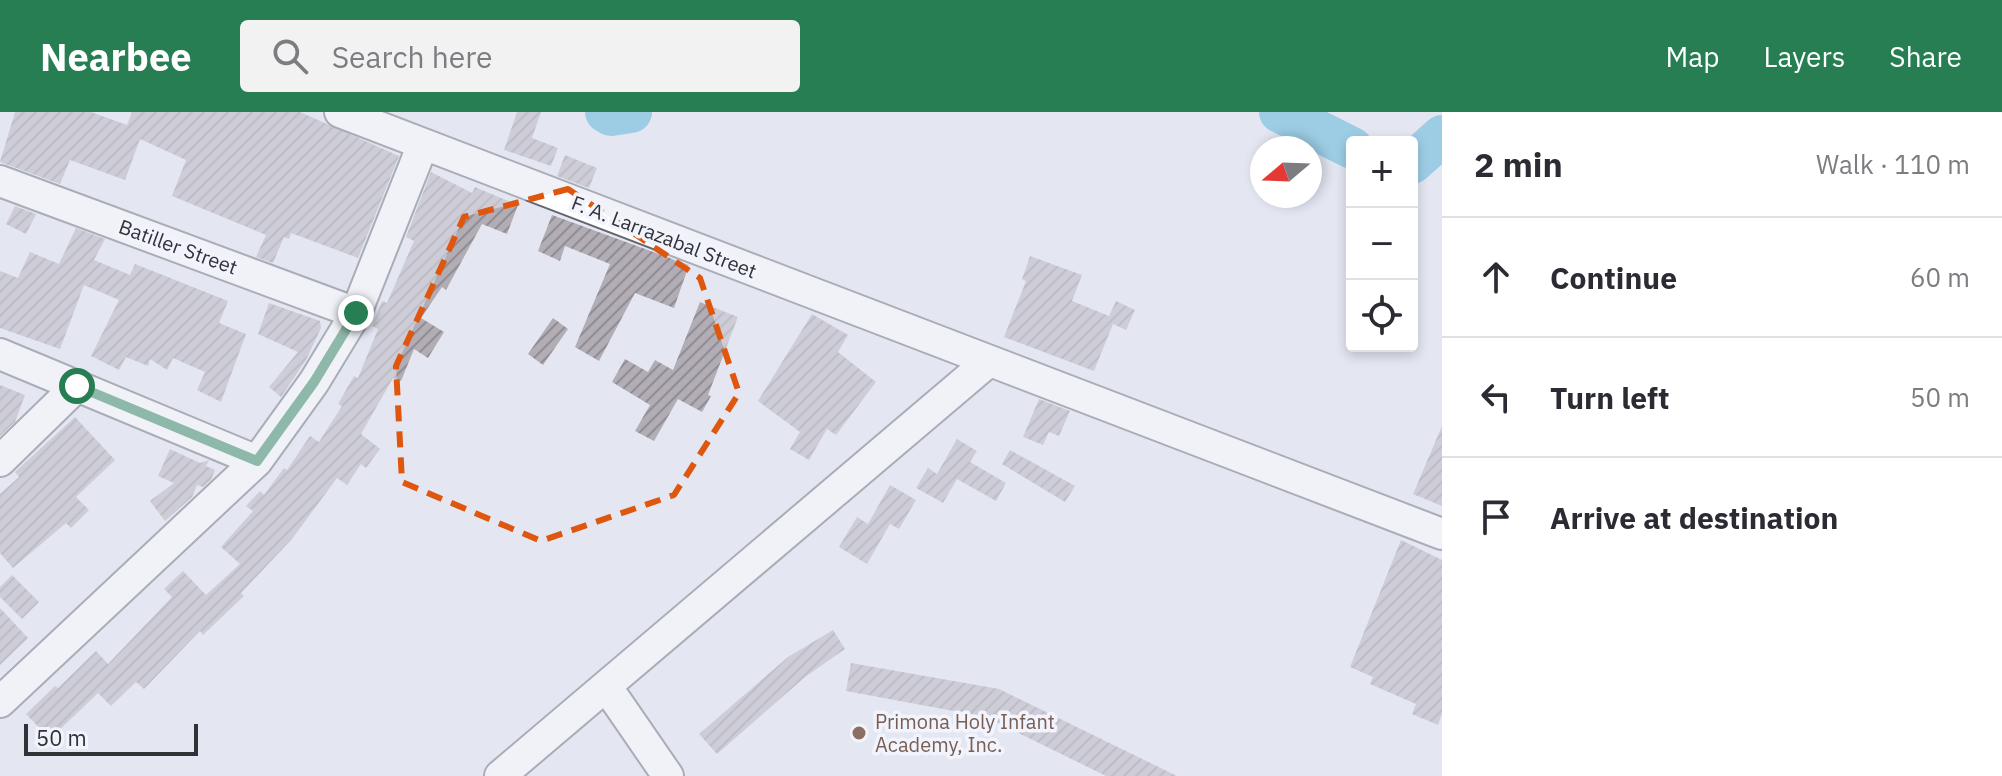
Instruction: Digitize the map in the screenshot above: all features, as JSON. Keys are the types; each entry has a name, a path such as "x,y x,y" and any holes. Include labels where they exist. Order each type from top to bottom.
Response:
{"street":[{"name":"F. A. Larrazabal Street","path":"340,112 1442,534"},
{"path":"0,702 257,461 314,382 356,313 423,144"},
{"name":"Batiller Street","path":"0,181 356,313"},
{"path":"0,354 257,461"},
{"path":"500,776 989,361"},
{"path":"0,461 77,386"},
{"path":"606,686 668,776"}],"highlighted area":[{"path":"568,189 700,278 739,393 674,495 541,541 402,482 396,366 464,217"}],"building":[{"path":"15,112 91,112 127,125 132,112 300,112 399,156 358,258 291,233 289,239 284,237 273,263 256,257 266,235 172,196 186,160 140,139 125,180 70,160 60,184 0,162"},
{"path":"517,112 541,112 532,138 558,148 551,166 504,150"},
{"path":"565,155 597,168 589,188 557,176"},
{"path":"431,172 472,193 475,187 518,205 507,234 482,224 446,290 442,287 421,318 444,332 428,358 414,349 401,381 393,378 361,434 380,449 366,468 361,464 347,485 337,478 292,539 241,593 244,596 203,635 200,631 144,689 136,682 111,706 98,693 50,739 26,714 55,686 58,688 96,651 108,664 172,597 164,589 183,571 206,595 240,564 221,547 253,511 246,506 260,491 264,495 284,468 287,470 310,436 319,442 342,406 338,404 354,376 358,378 378,329 372,326 382,301 387,303 414,241 406,237"},
{"path":"15,206 36,214 26,234 6,224"},
{"path":"552,215 689,265 674,308 635,293 599,361 575,347 610,264 565,246 560,261 538,251"},
{"path":"76,228 105,239 94,260 130,275 135,264 228,301 219,323 246,334 221,402 197,390 205,372 173,358 167,370 150,359 148,366 126,357 119,370 91,356 119,300 84,285 60,349 0,328 0,271 18,278 30,252 59,264"},
{"path":"1030,256 1082,275 1072,301 1109,316 1116,301 1135,310 1126,330 1113,324 1094,371 1004,337 1026,281 1022,279"},
{"path":"700,302 738,317 708,395 711,396 702,412 678,399 654,441 635,431 650,405 612,382 625,359 648,372 655,360 673,370"},
{"path":"269,303 320,321 321,328 306,360 281,397 269,387 298,352 258,334"},
{"path":"812,314 848,335 838,352 876,382 836,435 827,429 809,460 790,449 800,432 758,401"},
{"path":"553,318 568,329 543,365 528,354"},
{"path":"0,385 25,395 15,422 0,436"},
{"path":"1039,399 1070,411 1059,436 1049,432 1043,445 1023,437"},
{"path":"75,417 115,460 76,497 89,510 71,528 66,523 13,568 0,553 0,494 19,477 15,472"},
{"path":"1442,426 1442,506 1413,494"},
{"path":"957,439 977,451 970,462 1006,483 996,501 957,479 943,503 916,488 928,468 937,474"},
{"path":"170,449 200,463 209,460 206,466 215,470 211,480 203,487 197,485 192,497 165,521 150,501 174,483 158,476"},
{"path":"1010,450 1075,486 1065,502 1002,464"},
{"path":"890,485 916,500 899,529 890,524 867,564 839,547 857,517 868,524"},
{"path":"1401,540 1442,560 1442,714 1438,725 1412,714 1416,704 1370,684 1373,677 1350,667"},
{"path":"12,575 39,602 22,619 0,597 0,587"},
{"path":"0,608 28,638 0,665"},
{"path":"833,630 845,649 805,677 717,754 699,734 788,657"},
{"path":"851,663 999,689 1177,776 1106,776 986,717 846,691"}],"waterway":[{"path":"606,112 611,115 631,112"},
{"path":"1280,112 1346,145"},
{"path":"1418,158 1442,136"}],"place":[{"name":"Primona Holy Infant Academy, Inc.","path":"859,733"}],"route":[{"path":"77,386 257,461 314,382 356,313"}]}
